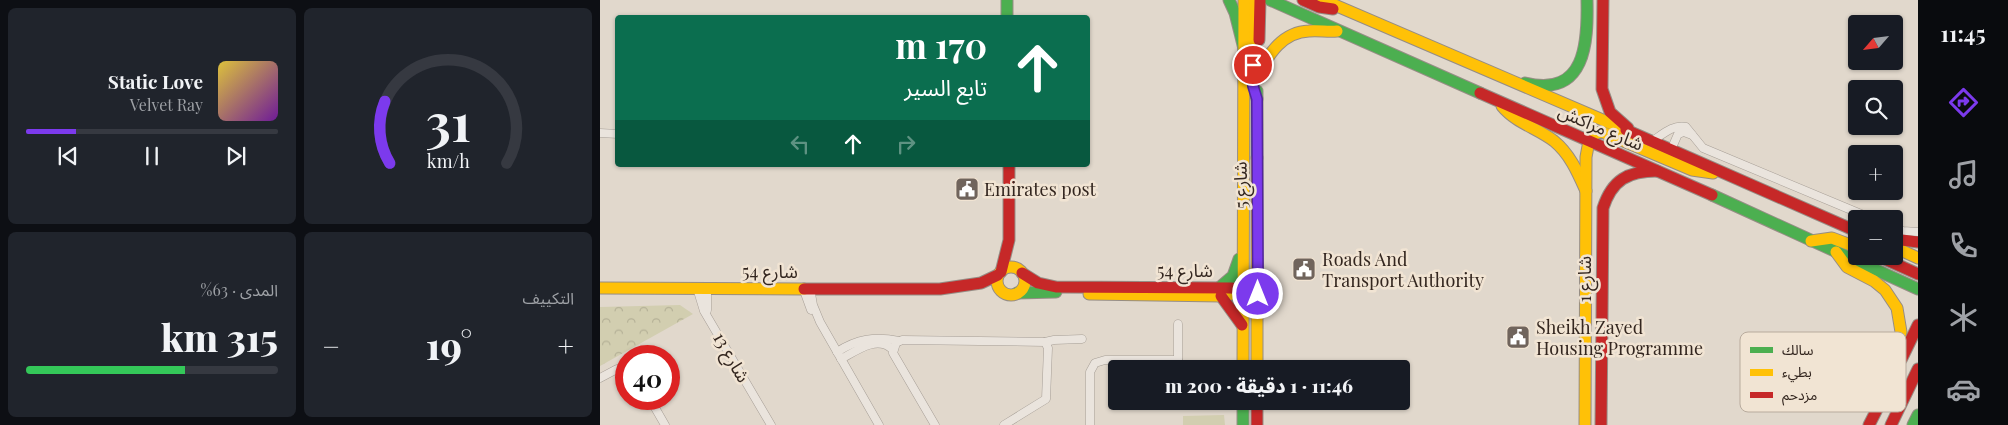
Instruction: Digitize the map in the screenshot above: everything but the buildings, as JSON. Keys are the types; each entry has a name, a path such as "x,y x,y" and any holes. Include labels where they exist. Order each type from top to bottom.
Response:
{"main road":[{"path":"1007,0 1007,15"},
{"path":"1229,0 1235,13 1244,49"},
{"name":"شارع 5","path":"1243,360 1244,0"},
{"path":"1253,0 1253,86 1257,99"},
{"name":"شارع 5","path":"1257,360 1257,99 1260,0"},
{"name":"شارع مراكش","path":"1270,0 1658,171 1918,289"},
{"path":"1303,0 1325,8 1343,9"},
{"name":"شارع مراكش","path":"1323,0 1848,227"},
{"path":"1506,79 1537,86 1561,81 1571,74 1579,65 1587,41 1587,0"},
{"path":"1603,0 1602,88 1604,97 1607,106 1617,120 1648,140"},
{"path":"1258,75 1272,49 1285,38 1308,31 1341,31"},
{"path":"1499,102 1513,117 1548,137 1565,150 1576,166 1586,191"},
{"path":"1589,141 1596,133 1602,132 1692,170 1714,174 1726,173"},
{"name":"شارع 1","path":"1585,425 1586,157 1589,141"},
{"path":"1008,167 1009,234 1006,254 997,282 999,289 1006,294 1018,294 1024,286 1009,234"},
{"name":"شارع 1","path":"1601,425 1603,208 1609,190 1624,176 1635,172 1658,171"},
{"path":"1811,241 1832,238 1848,244"},
{"path":"1903,240 1918,242"},
{"path":"1243,326 1220,292 1235,274 1244,248"},
{"path":"1836,252 1847,267 1874,281 1885,290 1897,308 1901,332"},
{"path":"1903,252 1918,258"},
{"path":"1898,265 1918,274"},
{"path":"999,274 1012,268 1021,272"},
{"name":"شارع 54","path":"1021,272 1038,283 1056,287 1220,292 1235,295 1244,292"},
{"name":"شارع 54","path":"600,288 940,289 981,284 999,274"},
{"path":"1253,360 1252,303 1249,296 1244,292 1258,281"},
{"name":"شارع 54","path":"940,289 953,291 999,289"},
{"name":"شارع 54","path":"1018,294 1046,292 1142,296 1220,292"},
{"path":"1906,350 1918,325"},
{"path":"1906,394 1918,369"},
{"path":"1243,410 1243,425"},
{"path":"1256,410 1257,425"},
{"path":"1869,425 1876,412"},
{"path":"1891,425 1897,412"},
{"path":"1913,425 1918,415"}],"street":[{"path":"1648,140 1679,126 1689,129 1702,148 1852,210"},
{"path":"1671,150 1678,134 1687,132 1693,136"},
{"path":"600,133 615,134"},
{"path":"1903,231 1918,232"},
{"name":"شارع 13","path":"702,288 701,304 772,425"},
{"path":"806,288 810,310 820,322 879,425"},
{"path":"1178,324 1178,360"},
{"path":"837,352 851,343 862,340 1045,342 1082,339"},
{"path":"892,349 896,342 899,341"},
{"path":"1004,425 1046,399 1048,346 1045,342"},
{"path":"841,359 862,347 877,343 887,345 892,349 935,425"},
{"path":"1090,425 1090,372 1095,363 1108,360"},
{"path":"600,378 615,372"},
{"path":"656,410 665,425"}],"green space":[{"path":"680,305 693,314 638,345 615,345 615,358 600,366 600,307"},
{"path":"1224,415 1225,425 1183,425 1183,416"}],"traffic: fast":[{"path":"1007,0 1007,15"},
{"path":"1229,0 1235,13 1244,49"},
{"path":"1270,0 1480,93"},
{"path":"1525,83 1545,85 1561,82 1572,74 1579,63 1584,49 1587,0"},
{"path":"1257,91 1257,158"},
{"path":"1712,195 1918,289"},
{"path":"1219,288 1233,276 1239,259"},
{"path":"1017,293 1056,292"},
{"path":"1243,410 1243,425"},
{"path":"1913,425 1918,415"}],"traffic: slow":[{"path":"1243,360 1244,0"},
{"path":"1253,0 1253,86 1257,99"},
{"path":"1323,0 1626,130"},
{"path":"1258,75 1272,52 1292,35 1309,31 1337,31"},
{"path":"1502,106 1514,117 1547,136 1560,146 1573,164 1586,191"},
{"path":"1589,141 1596,133 1602,132 1692,170 1713,173"},
{"path":"1585,425 1586,157 1589,141"},
{"path":"1257,158 1257,360"},
{"path":"1811,241 1832,238 1848,244"},
{"path":"1903,251 1918,258"},
{"path":"1836,252 1847,267 1874,281 1885,290 1897,308 1901,332"},
{"path":"1011,267 1021,271 1025,281 1021,291 1011,295 1001,291 997,281 1001,271 1011,267"},
{"path":"600,288 804,289"},
{"path":"1089,294 1221,296 1243,292"}],"traffic: jam":[{"path":"1259,40 1260,0"},
{"path":"1303,0 1319,7 1333,9"},
{"path":"1603,0 1602,89 1610,112 1628,128"},
{"path":"1480,93 1712,195"},
{"path":"1626,130 1848,227"},
{"path":"1001,272 1009,240 1009,167"},
{"path":"1601,425 1603,208 1611,190 1622,179 1638,173 1657,171"},
{"path":"1903,240 1918,242"},
{"path":"1898,265 1918,274"},
{"path":"1022,273 1038,283 1056,287 1231,288 1239,289 1248,295"},
{"path":"804,289 940,289 981,283 998,275"},
{"path":"1221,296 1242,325"},
{"path":"1906,350 1918,325"},
{"path":"1906,394 1918,369"},
{"path":"1257,410 1257,425"},
{"path":"1869,425 1876,412"},
{"path":"1891,425 1897,412"}],"place":[{"name":"Emirates post","path":"967,189"},
{"name":"Roads And Transport Authority","path":"1304,269"},
{"name":"Sheikh Zayed Housing Programme","path":"1518,337"}],"route":[{"path":"1253,65 1253,86 1257,99 1256,128 1259,194 1258,294"}]}
